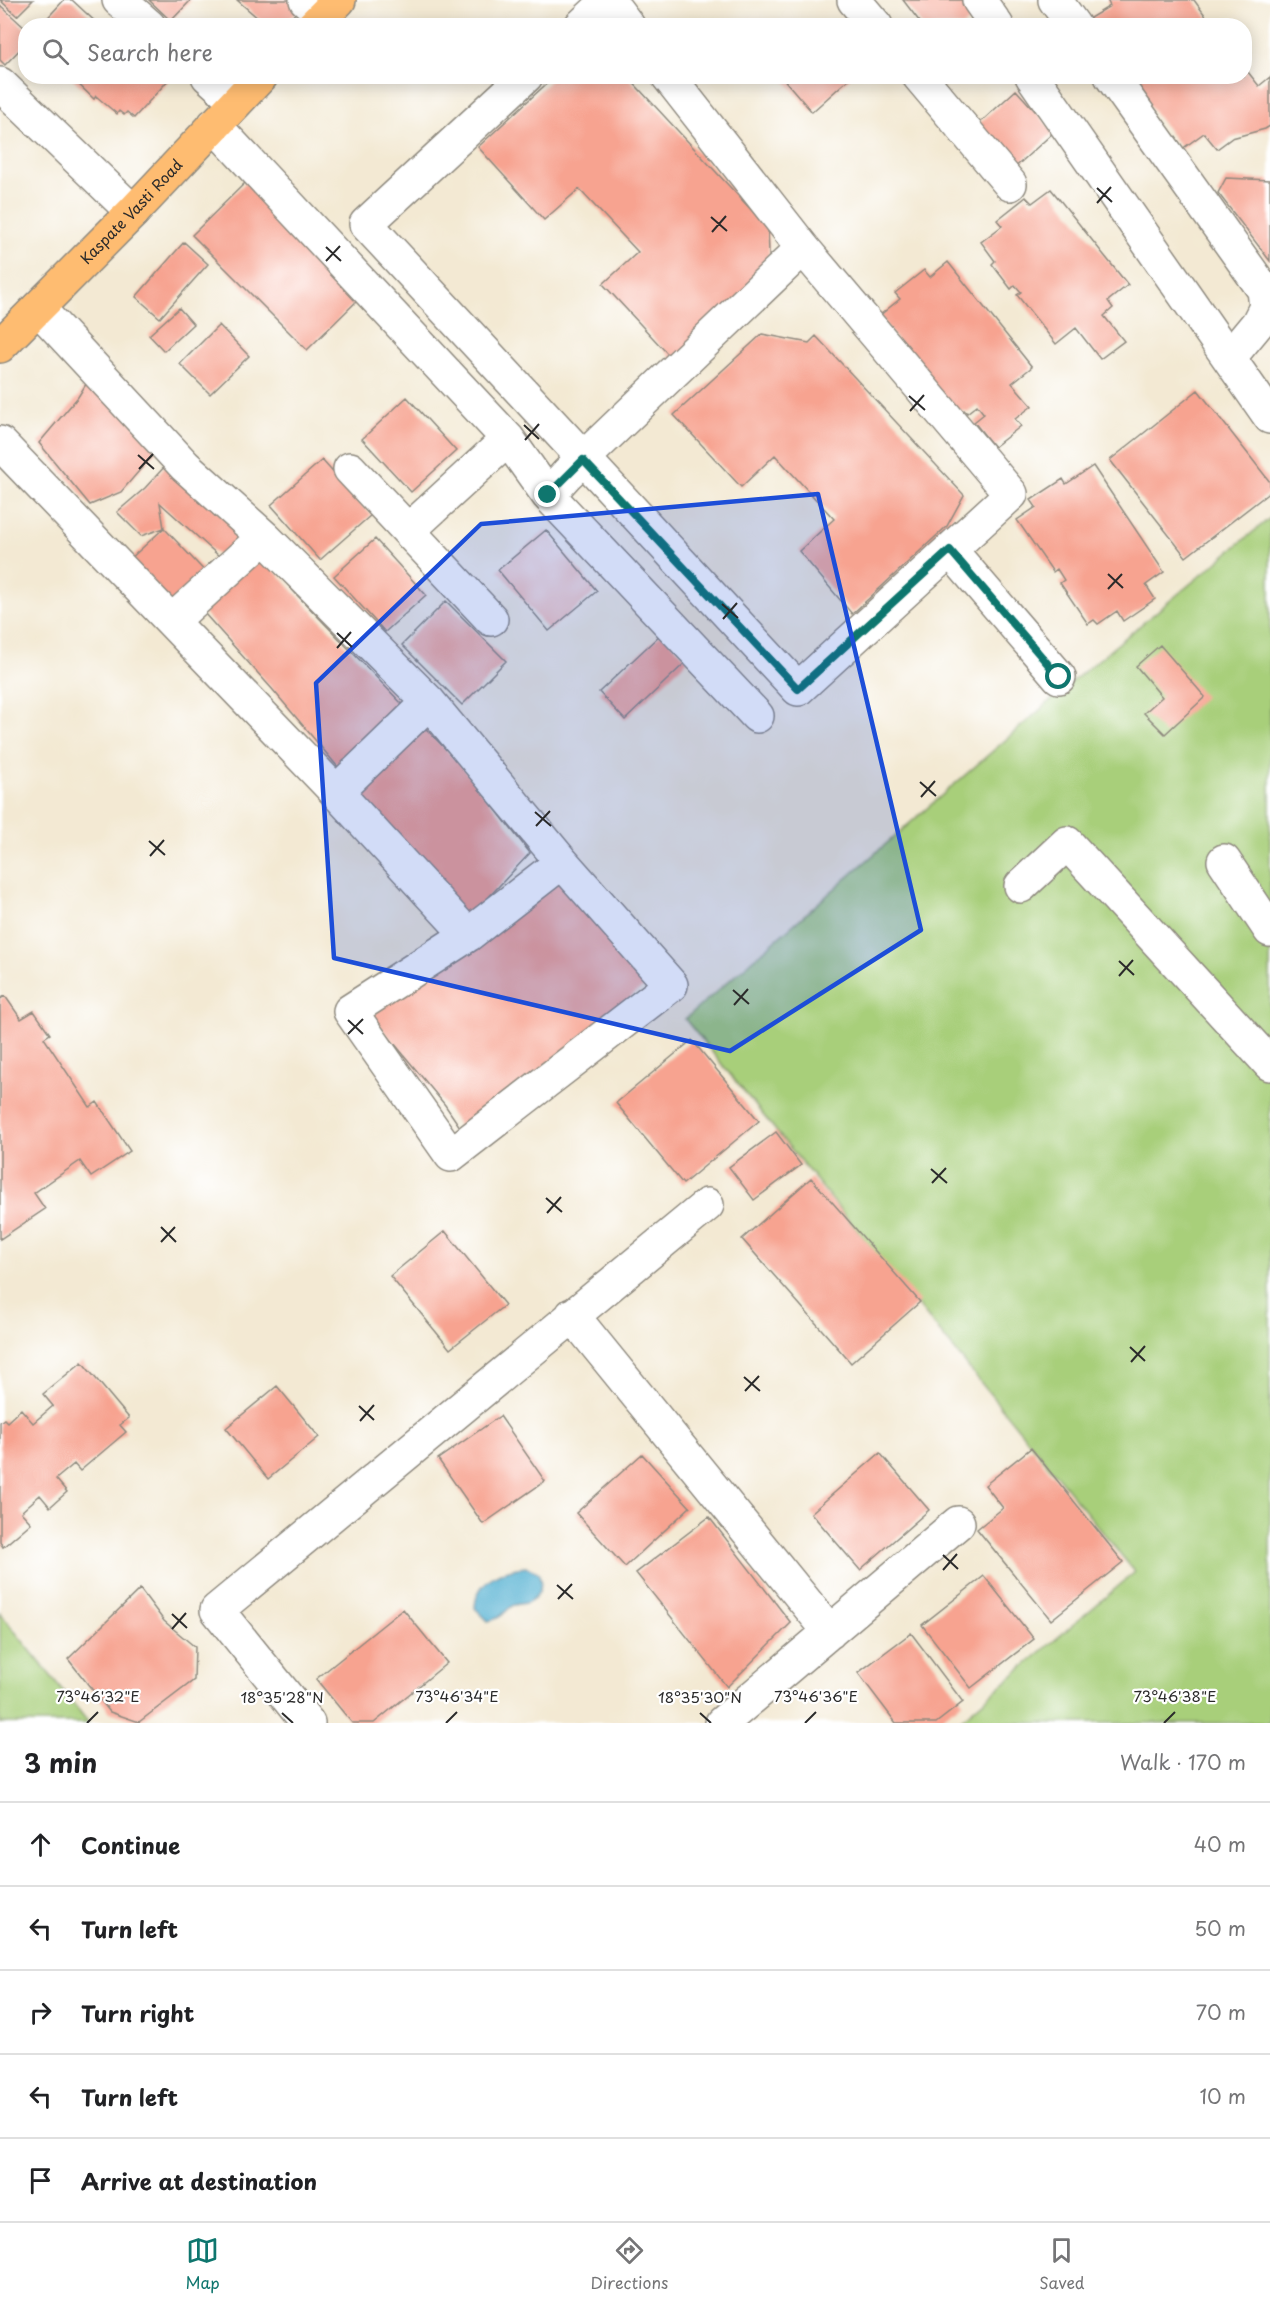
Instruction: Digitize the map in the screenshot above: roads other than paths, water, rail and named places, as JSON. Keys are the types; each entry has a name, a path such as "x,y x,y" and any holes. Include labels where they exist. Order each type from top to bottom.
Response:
{"main road":[{"name":"Kaspate Vasti Road","path":"0,346 133,212 253,84"}],"street":[{"path":"119,0 140,18"},
{"path":"854,0 869,18"},
{"path":"979,0 991,18"},
{"path":"1055,0 1068,18"},
{"path":"589,18 600,8 616,10 622,18"},
{"path":"0,84 133,212"},
{"path":"217,84 236,101"},
{"path":"516,84 366,224 798,689 1011,494 802,248 674,84"},
{"path":"926,84 1010,184"},
{"path":"1038,84 1270,417"},
{"path":"1117,84 1264,290 1266,307 1258,323 1229,358"},
{"path":"329,248 476,108"},
{"path":"214,125 508,439 548,495 757,717"},
{"path":"548,495 802,248"},
{"path":"38,308 185,466 264,537 429,702 562,862 671,985 451,1155 350,1011 468,936 562,862"},
{"path":"409,530 508,439"},
{"path":"0,443 336,792 468,936"},
{"path":"350,469 491,619"},
{"path":"172,621 264,537"},
{"path":"950,550 1059,677"},
{"path":"336,792 429,702"},
{"path":"1021,886 1068,843 1270,1064"},
{"path":"1224,861 1270,930"},
{"path":"308,1723 217,1610 707,1205"},
{"path":"572,1315 830,1632"},
{"path":"722,1723 958,1523"}],"water":[{"path":"526,1567 538,1572 541,1586 538,1594 531,1601 512,1606 499,1617 488,1621 475,1608 480,1590 485,1583 499,1573"}]}
